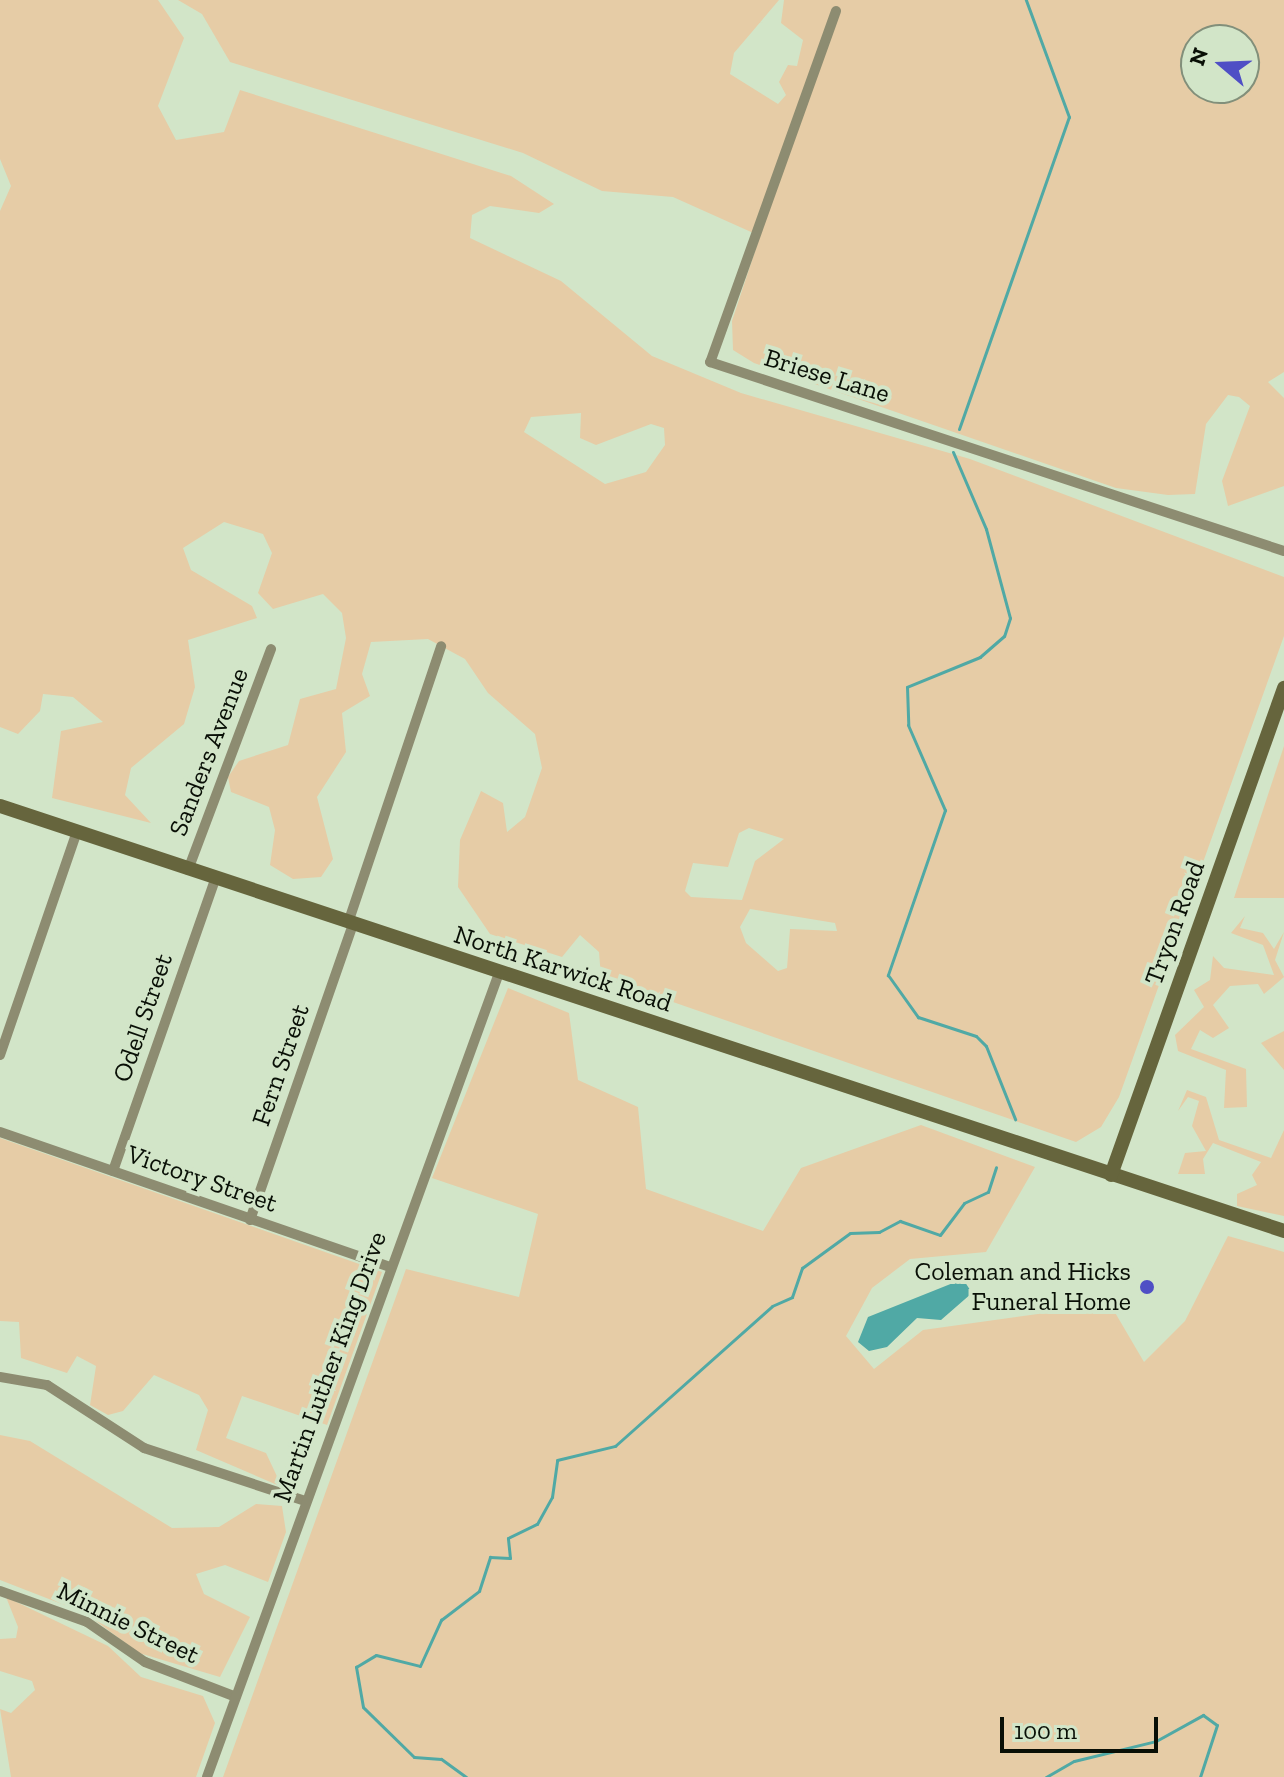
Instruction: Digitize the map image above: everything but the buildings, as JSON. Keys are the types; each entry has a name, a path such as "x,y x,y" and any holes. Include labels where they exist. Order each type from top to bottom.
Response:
{"street":[{"name":"Briese Lane","path":"836,11 710,362 1284,551"},
{"name":"Fern Street","path":"250,1220 441,646"},
{"name":"Sanders Avenue","path":"188,870 271,649"},
{"name":"Tryon Road","path":"1111,1175 1284,688"},
{"name":"North Karwick Road","path":"0,806 1284,1231"},
{"path":"0,1055 77,832"},
{"name":"Odell Street","path":"113,1171 215,879"},
{"name":"Martin Luther King Drive","path":"207,1777 389,1267 499,973"},
{"name":"Victory Street","path":"0,1132 389,1267"},
{"path":"0,1377 47,1385 144,1448 305,1501"},
{"name":"Minnie Street","path":"0,1591 87,1622 145,1662 236,1697"}],"shaded area":[{"path":"0,0 158,0 184,38 158,106 176,140 224,132 240,90 511,176 554,204 539,213 490,206 472,215 470,238 561,281 652,356 741,393 970,459 1284,577 1284,636 1119,1097 1101,1127 1076,1142 601,977 599,952 580,935 562,957 490,934 458,887 460,840 481,791 503,803 507,832 525,817 542,768 535,734 488,693 465,659 428,639 371,642 362,674 370,696 342,713 346,752 317,797 333,859 321,877 293,879 270,865 275,830 269,807 231,792 228,777 239,761 288,745 300,699 336,689 346,638 342,613 323,594 273,609 258,593 272,553 263,534 224,522 183,548 191,570 252,606 257,618 188,640 195,687 184,724 131,768 125,795 151,823 52,798 61,731 103,722 73,697 43,694 40,711 18,734 0,727 0,211 11,186 0,159","holes":["581,413 580,438 596,445 651,424 664,428 665,445 646,472 605,484 524,432 531,417","749,828 784,839 755,861 742,900 691,897 685,891 693,863 728,867 739,833","750,909 835,923 837,931 790,929 787,968 778,971 746,943 740,927"]},
{"path":"178,0 779,0 734,53 730,74 778,104 786,95 779,82 788,65 797,66 803,40 781,23 784,0 1284,0 1284,372 1268,382 1284,398 1284,486 1228,506 1222,481 1250,406 1239,397 1228,395 1206,424 1195,494 1168,495 1116,488 754,363 733,350 732,321 760,236 673,197 602,191 523,153 230,62 202,14"},
{"path":"1284,746 1284,898 1234,898"},
{"path":"1245,916 1240,928 1263,933 1274,949 1284,932 1275,960 1284,977 1264,994 1258,984 1230,986 1213,1005 1229,1028 1213,1038 1200,1030 1191,1049 1246,1069 1247,1107 1224,1108 1226,1070 1178,1051 1175,1035 1204,1007 1194,990 1210,980 1213,956 1224,968 1274,975 1263,945 1231,933"},
{"path":"508,988 569,1013 578,1080 638,1107 646,1189 763,1231 801,1168 921,1125 1035,1167 986,1252 910,1259 872,1288 846,1336 874,1369 923,1330 1110,1304 1144,1362 1185,1321 1228,1236 1284,1252 1284,1777 223,1777 406,1269 519,1297 538,1214 432,1178"},
{"path":"1284,1031 1284,1070 1261,1043"},
{"path":"1187,1090 1206,1097 1219,1140 1271,1158 1284,1130 1284,1216 1237,1206 1237,1194 1257,1185 1252,1175 1261,1162 1213,1143 1203,1159 1205,1174 1178,1174 1185,1153 1206,1151 1192,1126 1199,1101 1188,1097 1178,1111"},
{"path":"0,1138 382,1272 327,1425 242,1396 226,1438 266,1453 282,1487 196,1450 208,1410 199,1395 154,1375 123,1411 108,1415 90,1405 96,1366 77,1356 67,1373 21,1358 19,1322 0,1321"},
{"path":"0,1435 30,1441 172,1528 219,1527 256,1504 282,1506 286,1532 268,1582 225,1565 196,1574 204,1594 250,1617 220,1677 139,1653 85,1613 0,1580"},
{"path":"6,1597 108,1646 141,1677 203,1696 215,1723 196,1777 11,1777 0,1709 11,1713 35,1690 32,1681 0,1671 0,1639 16,1638 18,1627"}],"water":[{"path":"963,1279 972,1293 941,1320 917,1318 887,1347 869,1351 858,1342 868,1317"}],"waterway":[{"path":"959,429 1069,117 1026,0"},
{"path":"953,452 986,529 1010,618 1004,636 980,657 907,687 908,725 945,810 888,975 918,1017 976,1036 986,1046 1015,1119"},
{"path":"466,1777 441,1759 414,1757 363,1707 356,1667 376,1655 420,1666 441,1620 479,1591 490,1557 510,1558 508,1538 537,1524 552,1497 557,1460 615,1446 772,1306 792,1297 802,1268 850,1233 879,1232 900,1221 940,1235 964,1203 988,1192 996,1167"},
{"path":"1046,1777 1074,1761 1156,1741 1203,1715 1217,1725 1200,1777"}],"place":[{"name":"Coleman and Hicks Funeral Home","path":"1147,1287"}]}
